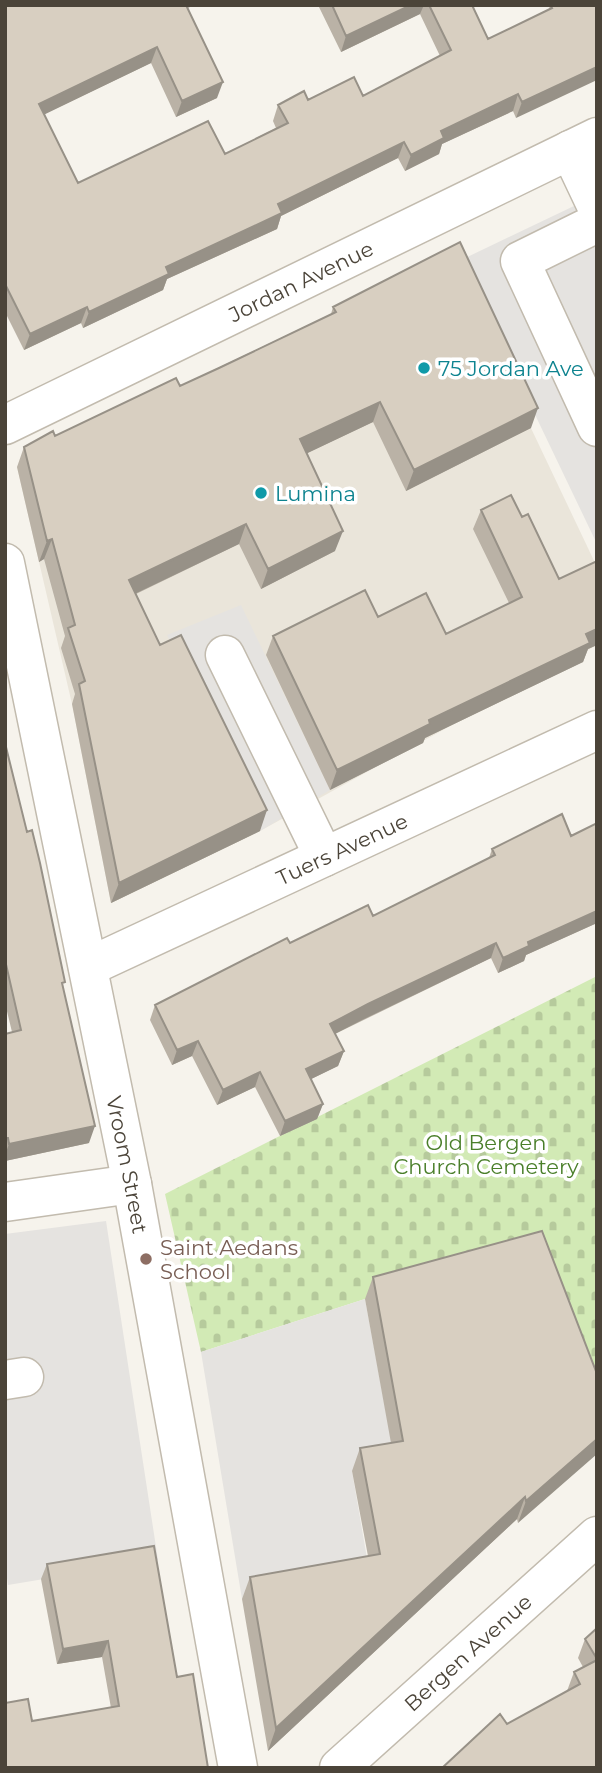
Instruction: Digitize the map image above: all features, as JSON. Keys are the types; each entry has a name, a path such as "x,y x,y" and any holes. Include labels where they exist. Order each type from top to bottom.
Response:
{"street":[{"path":"584,144 597,206"},
{"name":"Jordan Avenue","path":"5,425 584,144"},
{"path":"597,223 520,261 597,427"},
{"name":"Vroom Street","path":"5,563 21,720 88,967 132,1184 237,1768"},
{"path":"225,655 324,857"},
{"name":"Tuers Avenue","path":"88,967 597,730"},
{"path":"5,1202 132,1184"},
{"name":"Bergen Avenue","path":"339,1768 597,1536"}],"shaded area":[{"path":"597,195 597,544 461,260"},
{"path":"452,262 597,567 597,645 260,831 111,903 72,704 17,467"},
{"path":"241,605 330,790 260,831 167,635"},
{"path":"106,1221 158,1560 8,1585 5,1564 5,1234"},
{"path":"365,1299 395,1461 352,1471 370,1576 242,1599 201,1352"}],"green space":[{"name":"Old Bergen Church Cemetery","path":"597,976 597,1417 365,1299 201,1352 165,1194"}],"building":[{"path":"5,5 186,5 223,82 182,101 157,47 39,104 78,183 208,121 225,154 288,123 278,105 304,91 308,100 354,77 363,96 451,50 429,5 472,5 488,39 552,8 550,5 597,5 597,67 522,102 518,94 441,131 444,138 411,155 404,142 278,204 282,213 166,267 169,274 89,312 87,307 30,334 5,284"},
{"path":"332,5 411,5 346,36"},
{"path":"460,242 538,408 414,470 380,402 300,439 343,531 268,569 246,524 129,580 160,645 181,635 267,810 119,883 79,684 85,681 68,628 75,625 52,539 47,541 24,447 53,431 55,436 176,378 180,386 219,368 336,312 333,307"},
{"path":"511,495 522,517 528,514 559,579 597,561 597,629 586,634 590,643 429,720 430,724 337,770 273,636 365,590 378,617 426,593 446,634 522,597 481,510"},
{"path":"5,743 27,832 32,830 40,863 65,982 62,983 95,1126 9,1144 8,1138 5,1138 5,1034 21,1030 5,960"},
{"path":"562,814 571,836 597,823 597,911 528,942 529,946 503,958 496,943 330,1024 344,1051 306,1069 323,1104 285,1121 260,1072 223,1090 198,1041 177,1050 155,1005 287,938 290,943 368,905 373,916 495,855 492,849"},
{"path":"542,1231 597,1374 597,1439 526,1501 525,1497 276,1728 250,1577 380,1554 360,1448 403,1441 373,1277"},
{"path":"154,1546 177,1677 193,1674 208,1768 5,1768 5,1703 28,1699 32,1721 119,1706 108,1641 63,1649 47,1564"},
{"path":"597,1628 597,1659 585,1639"},
{"path":"597,1660 597,1768 442,1768 500,1714 507,1724 580,1684 574,1672"}],"place":[{"name":"75 Jordan Ave","path":"424,368"},
{"name":"Lumina","path":"261,493"},
{"name":"Saint Aedans School","path":"146,1259"}]}
